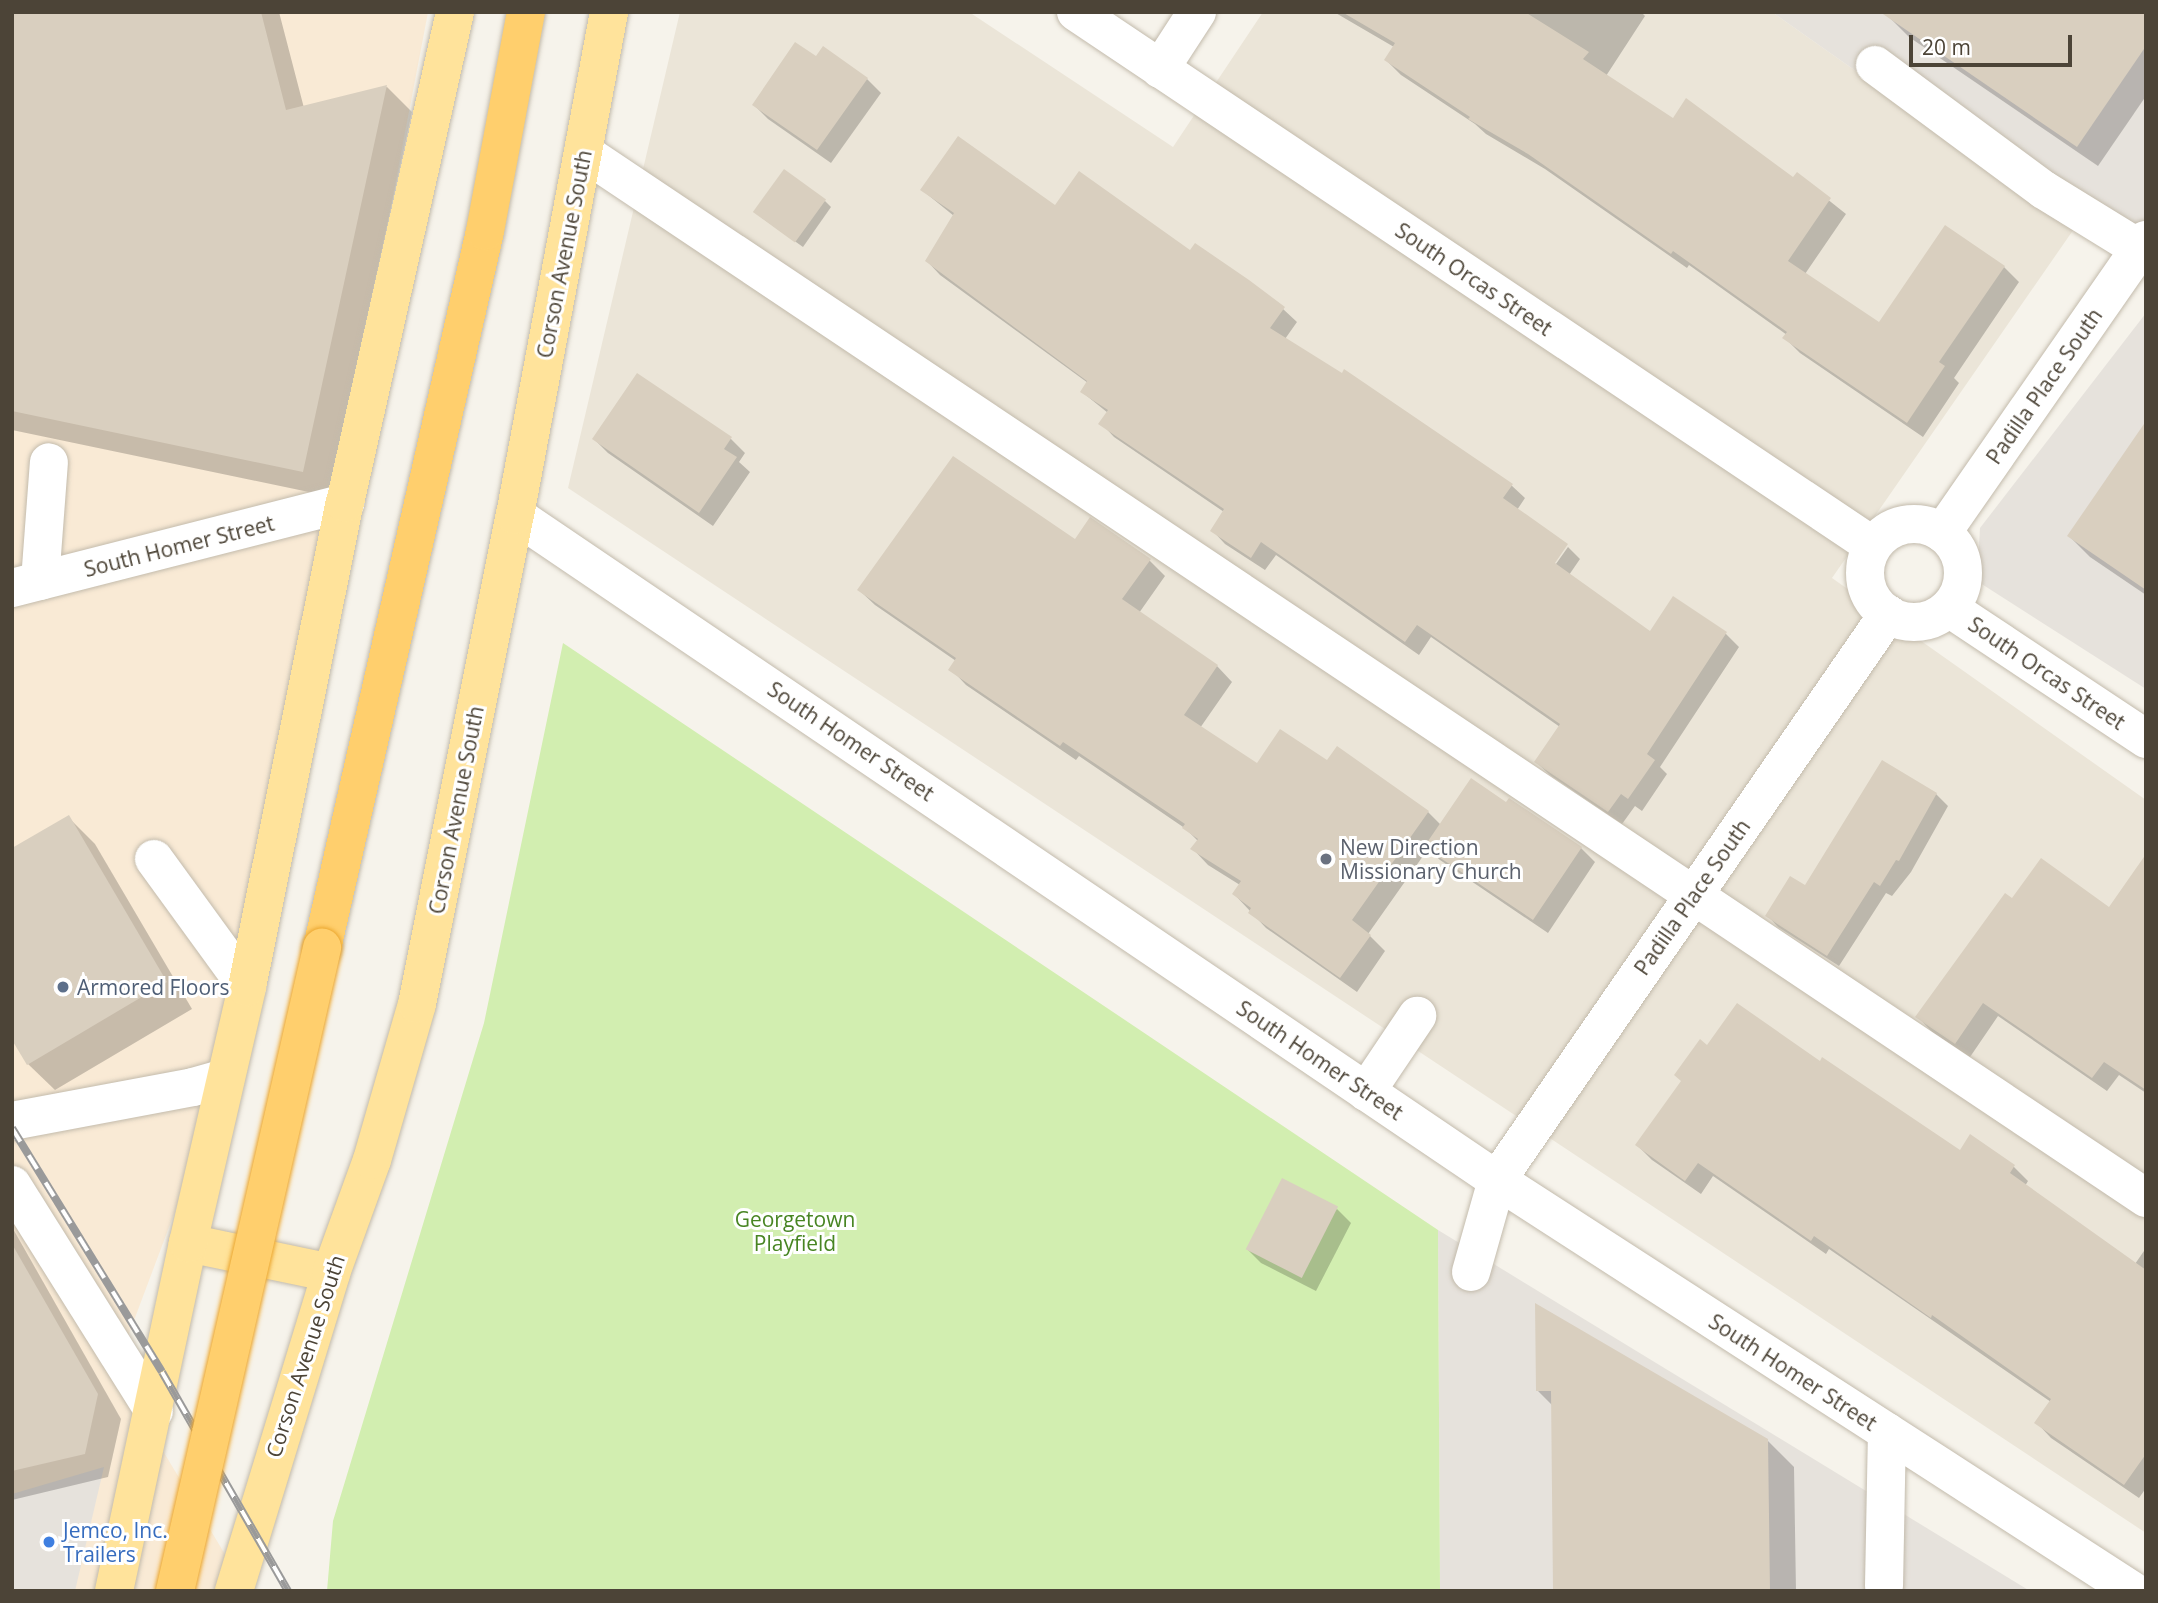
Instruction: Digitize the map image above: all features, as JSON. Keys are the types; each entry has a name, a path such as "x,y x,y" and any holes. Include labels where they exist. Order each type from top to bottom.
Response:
{"highway":[{"path":"175,1591 482,245 526,12"}],"main road":[{"path":"114,1591 188,1242 247,986 345,503 455,12"},
{"name":"Corson Avenue South","path":"234,1591 331,1273 372,1160 416,1004 515,515 610,12"},
{"path":"188,1242 331,1273"}],"street":[{"name":"South Orcas Street","path":"1076,12 1873,546"},
{"path":"1160,69 1197,12"},
{"path":"1875,65 2044,190 2143,245"},
{"path":"583,152 2146,1198"},
{"name":"Padilla Place South","path":"1942,533 2143,245"},
{"path":"26,584 49,462"},
{"name":"South Homer Street","path":"26,584 345,503"},
{"name":"South Homer Street","path":"515,515 1497,1180 2133,1591"},
{"path":"1919,523 1942,533 1958,549 1963,563 1963,580 1958,595 1949,608 1936,617 1920,622 1903,621 1888,614 1875,603 1867,588 1865,572 1873,546 1888,531 1903,524 1919,523"},
{"name":"South Orcas Street","path":"1949,608 2146,739"},
{"name":"Padilla Place South","path":"1471,1272 1497,1180 1888,614"},
{"path":"154,859 247,986"},
{"path":"1366,1092 1417,1016"},
{"path":"12,1121 193,1087 225,1078"},
{"path":"12,1185 154,1410"},
{"path":"1885,1586 1887,1432"}],"shaded area":[{"path":"12,12 428,12 225,1078 115,1371 247,1591 12,1591"},
{"path":"680,12 969,12 1173,147 1263,12 1772,12 2076,226 1832,578 2146,800 2146,1533 568,488"},
{"path":"1772,12 2146,12 2146,260 2076,226"},
{"path":"2146,313 2146,689 1977,581 1980,528"},
{"path":"1438,1230 2030,1591 1440,1591"},
{"name":"Jemco, Inc. Trailers","path":"104,1467 75,1591 12,1591 12,1494"}],"green space":[{"name":"Georgetown Playfield","path":"563,643 1438,1230 1440,1591 327,1591 333,1521 484,1023"}],"building":[{"path":"12,12 261,12 286,110 387,85 303,472 12,411"},
{"path":"1342,12 1525,12 1589,52 1583,59 1673,118 1686,98 1793,177 1797,172 1831,198 1788,261 1879,322 1945,225 2005,266 1939,362 1945,366 1907,423 1782,338 1787,332 1673,251 1671,254 1528,154 1468,119 1470,117 1384,60 1395,43"},
{"path":"1880,12 2146,12 2146,46 2077,147"},
{"path":"795,42 816,56 823,46 868,78 817,150 752,105"},
{"path":"958,136 1055,205 1079,171 1190,250 1195,243 1249,280 1285,307 1270,328 1342,373 1344,369 1513,484 1503,498 1568,544 1555,563 1650,631 1673,596 1727,632 1647,754 1655,760 1628,799 1621,794 1608,812 1534,762 1560,724 1417,625 1405,642 1261,542 1251,558 1210,531 1224,509 1098,424 1108,410 1080,392 1087,381 925,261 954,213 920,190"},
{"path":"784,169 826,200 795,242 753,212"},
{"path":"637,373 732,437 724,449 737,457 699,513 592,439"},
{"path":"2146,421 2146,590 2067,536"},
{"path":"953,456 1075,539 1090,517 1151,559 1122,599 1218,665 1184,715 1257,763 1280,729 1327,760 1337,746 1429,811 1352,920 1371,935 1340,978 1248,913 1251,908 1232,894 1241,881 1190,849 1198,839 1182,828 1185,824 1063,742 1060,746 948,670 956,658 857,590"},
{"path":"1882,760 1937,793 1899,861 1896,860 1880,886 1874,882 1827,956 1765,916 1790,876 1805,885"},
{"path":"1471,778 1506,802 1509,798 1582,847 1533,920 1424,847"},
{"path":"69,815 167,982 27,1065 12,1040 12,848"},
{"path":"2146,854 2146,1090 2104,1062 2092,1078 1983,1003 1955,1044 1915,1017 2005,893 2012,898 2041,858 2109,907"},
{"path":"1737,1003 1820,1061 1822,1057 1960,1150 1970,1134 2015,1165 2010,1173 2146,1270 2146,1454 2124,1485 2034,1423 2051,1399 1932,1315 1931,1318 1814,1236 1811,1241 1698,1163 1685,1181 1635,1145 1681,1081 1674,1075 1700,1039 1707,1045"},
{"path":"1282,1178 1338,1207 1302,1278 1246,1249"},
{"path":"12,1244 98,1394 85,1454 12,1471"},
{"path":"1535,1303 1768,1439 1770,1591 1553,1591 1551,1391 1536,1391"}],"railway":[{"path":"12,1128 162,1372 288,1591"}],"place":[{"name":"New Direction Missionary Church","path":"1326,859"},
{"name":"Armored Floors","path":"63,987"},
{"name":"Jemco, Inc. Trailers","path":"49,1542"}]}
